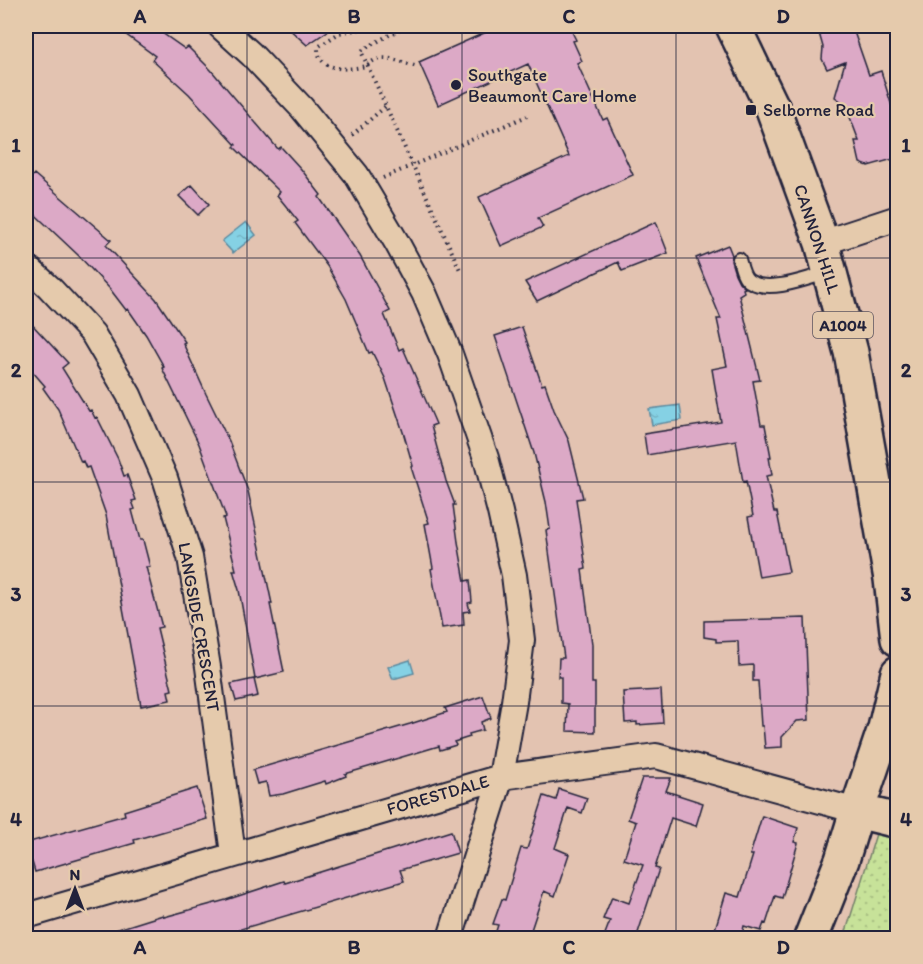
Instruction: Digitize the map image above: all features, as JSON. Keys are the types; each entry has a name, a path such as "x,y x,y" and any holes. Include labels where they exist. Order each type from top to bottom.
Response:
{"main road":[{"name":"CANNON HILL","path":"733,26 773,109 826,257 853,363 891,579 897,639"},
{"path":"811,939 842,860 885,728 897,673"},
{"path":"857,811 897,821"}],"street":[{"path":"220,26 251,54 302,108 363,186 397,243 424,293 469,408 500,512 514,575 522,640 501,777 450,939"},
{"path":"826,257 897,219"},
{"name":"LANGSIDE CRESCENT","path":"26,266 93,334 129,395 165,478 190,557 208,667 233,854"},
{"name":"FORESTDALE","path":"26,916 501,777 656,756 857,811"}],"lane":[{"path":"739,259 744,275 749,281 772,286 789,283 826,257"}],"path":[{"path":"364,26 361,29 348,30 318,46 317,55 321,61 339,68 367,65 378,59 393,60 415,66"},
{"path":"405,26 361,51 461,272"},
{"path":"336,150 386,106"},
{"path":"363,186 527,116"}],"green space":[{"path":"876,834 897,839 897,938 844,938"}],"water":[{"path":"246,222 256,235 233,253 222,241"},
{"path":"680,405 682,420 652,425 649,409"},
{"path":"410,660 414,673 393,679 388,667"}],"building":[{"path":"114,26 152,26 185,49 188,47 211,70 278,149 281,147 301,169 321,195 319,197 360,256 390,311 384,314 399,350 403,348 436,424 431,426 455,505 453,505 465,581 470,580 472,602 468,603 470,611 463,612 464,625 442,628 425,524 429,523 411,467 413,466 404,435 385,378 372,352 369,353 346,299 327,266 295,223 298,221 277,195 280,192 234,147 236,145 189,94 152,60 155,56"},
{"path":"286,26 335,26 307,45"},
{"name":"Southgate Beaumont Care Home","path":"500,26 569,26 582,61 577,63 603,120 607,118 633,175 538,218 543,227 501,246 479,197 569,156 528,64 438,105 419,62"},
{"path":"817,26 852,26 869,75 881,71 897,123 893,125 897,141 897,158 868,166 860,163 855,141 859,141 845,104 835,97 845,62 827,69 822,59 823,47"},
{"path":"34,174 111,240 106,245 156,299 185,342 183,343 229,441 248,491 284,672 255,679 239,590 233,570 236,570 223,518 226,517 199,444 162,368 164,367 128,309 126,310 78,255 26,206 26,184"},
{"path":"192,185 209,204 198,215 179,196"},
{"path":"656,222 668,253 622,271 618,262 537,301 525,282"},
{"path":"728,245 735,274 745,288 744,292 739,295 760,380 753,381 761,425 765,425 771,457 769,457 772,475 766,476 774,512 777,512 789,572 759,577 748,517 753,516 746,481 743,482 736,440 647,455 644,434 721,422 712,369 727,366 717,319 721,319 696,258"},
{"path":"26,318 68,363 62,368 89,411 91,410 95,418 97,417 124,476 127,475 136,500 132,501 135,509 132,510 150,567 146,567 162,627 157,628 172,690 168,691 170,700 141,706 106,515 89,467 86,468 83,461 81,462 58,409 43,388 45,386 26,364"},
{"path":"522,327 542,385 545,384 569,441 583,498 576,499 586,569 582,570 592,644 595,732 567,731 568,704 561,703 561,677 558,677 559,658 564,658 546,530 550,529 546,502 534,453 495,336"},
{"path":"805,618 809,720 797,721 782,737 782,747 765,748 758,681 753,681 753,665 739,666 738,641 716,642 716,639 704,637 704,621"},
{"path":"254,679 258,696 236,701 231,684"},
{"path":"661,690 663,723 637,725 637,722 625,723 623,692"},
{"path":"483,696 491,718 481,722 483,730 454,742 456,745 440,750 439,746 345,774 346,776 326,784 325,781 283,794 269,796 266,782 257,784 253,770 410,724 447,712 445,708"},
{"path":"642,778 671,778 666,791 703,803 696,826 671,818 655,868 659,869 636,939 616,939 605,934 610,921 603,919 612,897 629,903 643,865 624,859 636,822 628,819"},
{"path":"197,788 207,819 35,872 32,862 26,864 26,843 125,815 124,811"},
{"path":"559,789 587,798 582,813 568,808 555,848 569,854 555,896 544,891 528,939 508,939 495,934 498,925 493,924 502,899 505,900 521,848 527,849 544,796 556,800"},
{"path":"762,816 798,828 794,842 798,843 782,898 775,896 766,924 764,923 761,931 744,926 741,939 712,939 726,893 740,897"},
{"path":"451,831 458,853 400,870 404,881 207,939 99,939 99,935 163,915 164,917 226,900 284,881 285,883"}],"place":[{"name":"Southgate Beaumont Care Home","path":"456,85"},
{"name":"Selborne Road","path":"751,110"}]}
